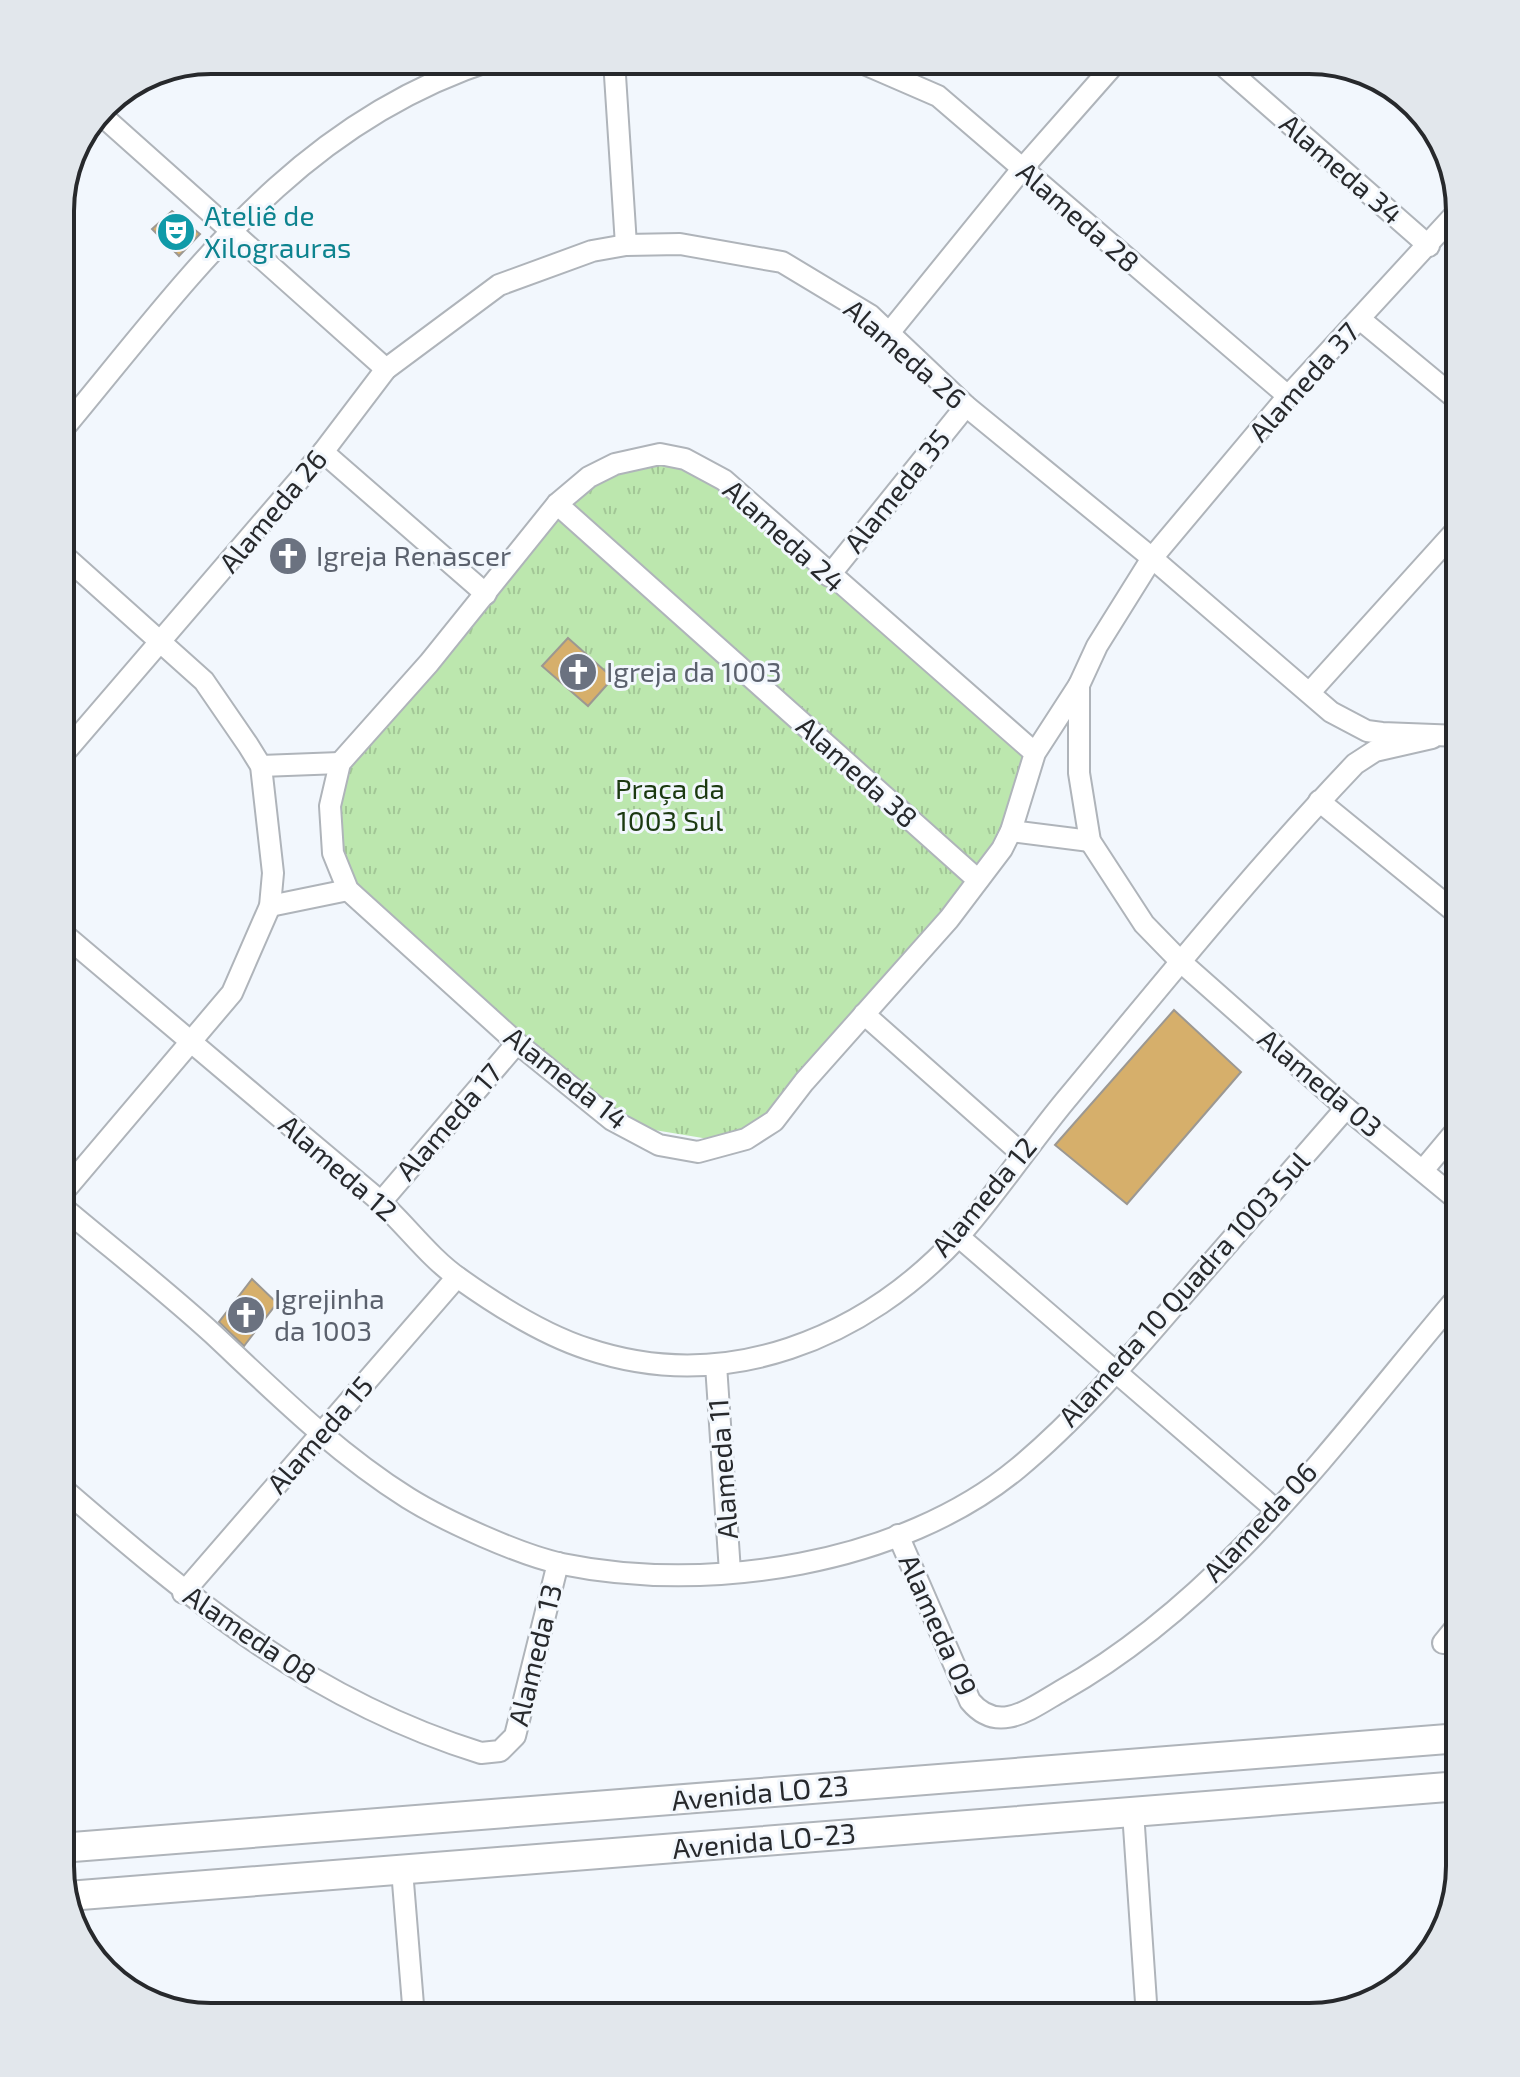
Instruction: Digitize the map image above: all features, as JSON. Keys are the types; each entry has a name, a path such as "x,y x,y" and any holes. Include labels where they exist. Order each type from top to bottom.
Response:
{"street":[{"path":"74,416 230,231 292,171 364,118 448,74"},
{"path":"615,74 626,245"},
{"name":"Alameda 28","path":"887,74 938,96 1288,396"},
{"path":"889,333 1022,169 1106,74"},
{"name":"Alameda 34","path":"1233,74 1429,246"},
{"path":"108,121 386,369"},
{"name":"Alameda 37","path":"1079,685 1097,646 1152,558 1288,396 1446,226"},
{"name":"Alameda 26","path":"74,742 164,642 323,452 386,369 499,285 592,251 626,245 680,244 782,262 870,315 966,406 1311,691 1331,712 1367,731 1432,738"},
{"path":"1361,320 1446,390"},
{"name":"Alameda 35","path":"829,576 966,406"},
{"path":"323,452 486,594"},
{"name":"Alameda 24","path":"340,763 486,594 557,504 589,477 615,464 660,454 685,459 724,480 829,576 1035,753"},
{"name":"Alameda 38","path":"557,504 978,880"},
{"path":"1311,691 1446,542"},
{"path":"74,564 204,681 261,766 272,860 270,906 232,993 74,1180"},
{"path":"1035,753 1079,685"},
{"path":"1011,831 1090,841 1079,773 1079,685"},
{"path":"1432,738 1446,737"},
{"name":"Alameda 12","path":"74,943 381,1202 457,1277 540,1328 587,1349 645,1362 716,1365 796,1349 836,1331 885,1302 958,1236 1021,1153 1319,801 1364,756 1432,738"},
{"name":"Alameda 14","path":"340,763 330,806 330,831 333,853 348,890 517,1043 612,1120 659,1145 698,1152 746,1139 774,1121 949,919 1011,831 1035,753"},
{"path":"261,766 340,763"},
{"path":"1319,801 1446,905"},
{"name":"Alameda 03","path":"1090,841 1144,924 1181,962 1346,1108 1446,1189"},
{"path":"270,906 348,890"},
{"path":"864,1014 1021,1153"},
{"name":"Alameda 17","path":"381,1202 517,1043"},
{"name":"Alameda 10 Quadra 1003 Sul","path":"74,1217 210,1332 320,1436 411,1499 475,1530 558,1563 667,1576 730,1572 783,1567 898,1535 961,1505 1017,1469 1117,1371 1346,1108"},
{"path":"1424,1169 1446,1143"},
{"path":"958,1236 1276,1510"},
{"name":"Alameda 15","path":"183,1593 457,1277"},
{"name":"Alameda 06","path":"1026,1711 1104,1667 1173,1614 1276,1510 1446,1310"},
{"name":"Alameda 11","path":"716,1365 730,1572"},
{"name":"Alameda 08","path":"74,1498 183,1593 264,1651 339,1693 464,1748"},
{"name":"Alameda 09","path":"898,1535 970,1701 986,1717 995,1719 1026,1711"},
{"name":"Alameda 13","path":"464,1748 481,1753 500,1751 515,1736 558,1563"},
{"path":"1443,1643 1446,1639"},
{"name":"Avenida LO 23","path":"74,1847 1446,1739"},
{"name":"Avenida LO-23","path":"78,1895 1446,1787"},
{"path":"1133,1812 1146,2003"},
{"path":"402,1870 413,2003"}],"green space":[{"name":"Praça da 1003 Sul","path":"660,454 747,499 1035,753 1011,831 788,1103 733,1143 612,1123 346,888 330,831 340,763 569,494"}],"building":[{"name":"Ateliê de Xilograuras","path":"172,211 200,234 179,256 152,229"},
{"name":"Igreja da 1003","path":"568,638 613,678 588,706 542,666"},
{"path":"1174,1010 1241,1072 1127,1204 1055,1145"},
{"name":"Igrejinha da 1003","path":"252,1279 277,1303 244,1346 219,1322"}],"place":[{"name":"Ateliê de Xilograuras","path":"176,232"},
{"name":"Igreja Renascer","path":"288,556"},
{"name":"Igreja da 1003","path":"578,672"},
{"name":"Igrejinha da 1003","path":"246,1315"}]}
